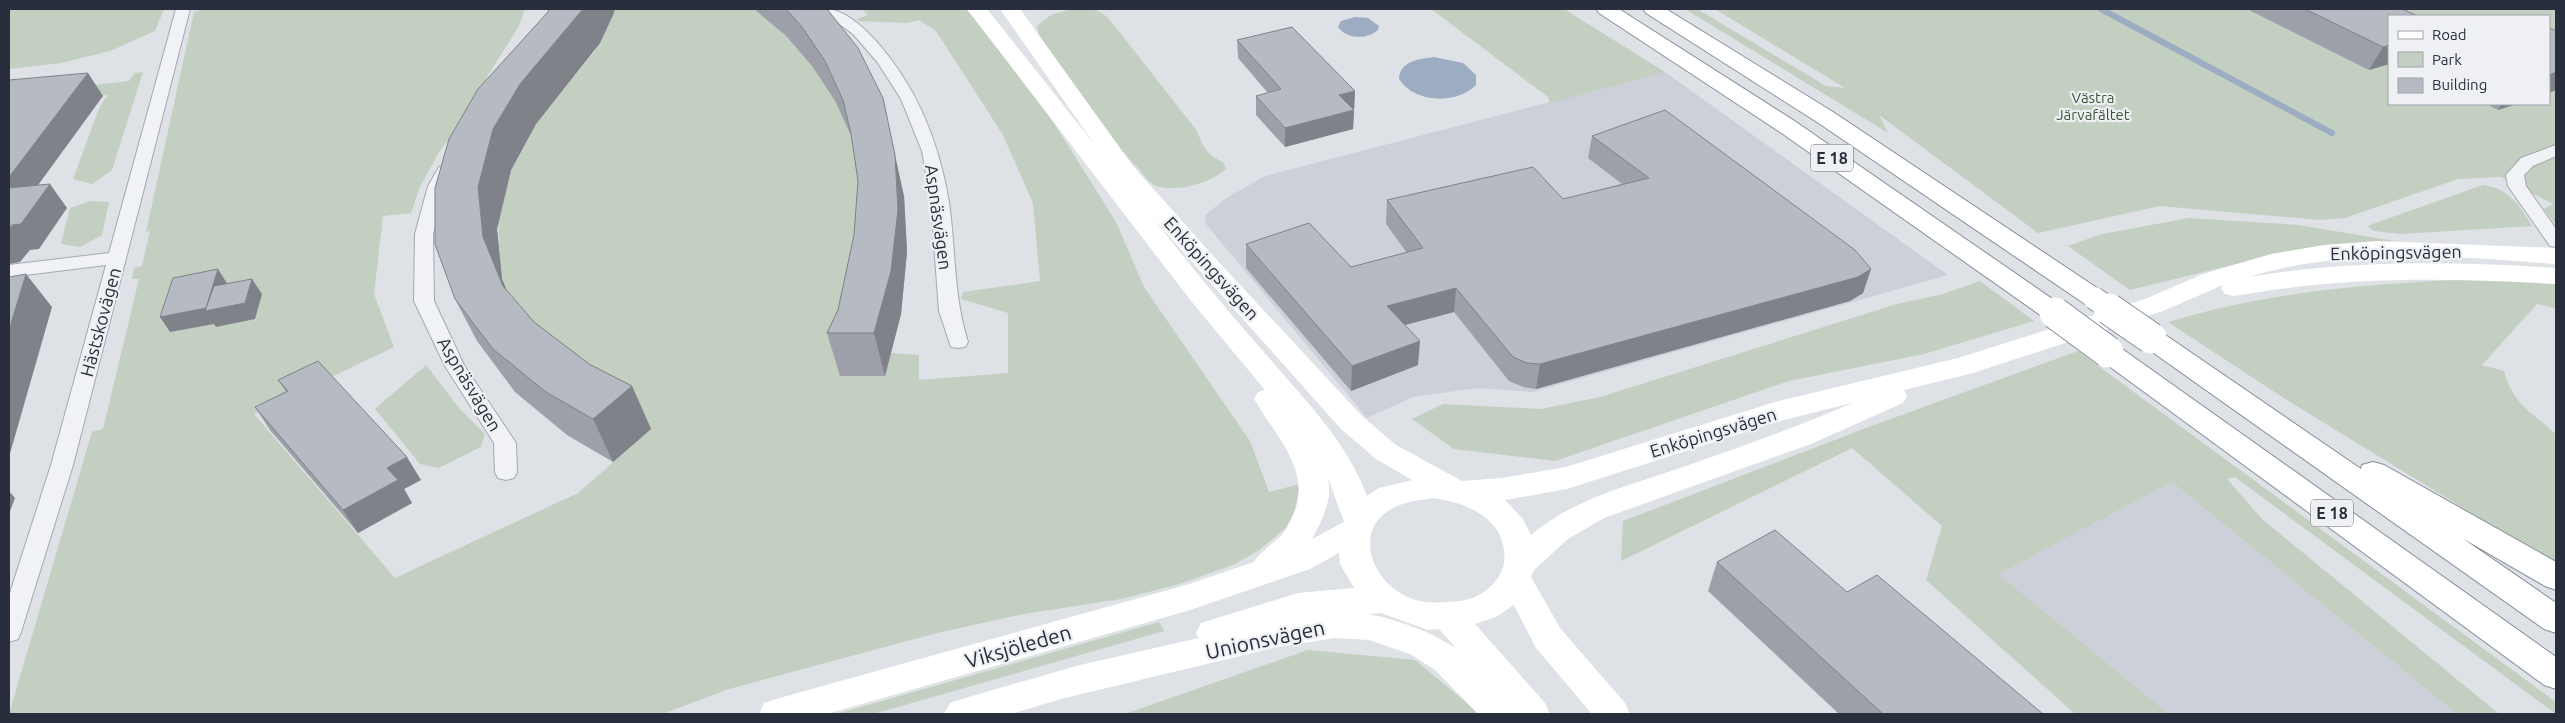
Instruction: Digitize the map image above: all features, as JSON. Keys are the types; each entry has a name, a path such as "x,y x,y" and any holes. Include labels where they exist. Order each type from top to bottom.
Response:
{"main road":[{"name":"Enköpingsvägen","path":"977,9 1200,295 1324,442 1344,475 1357,526"},
{"name":"Enköpingsvägen","path":"1010,9 1125,171 1207,265 1351,422 1386,452 1457,491 1511,488 1567,478 1775,412 1962,366 2154,305 2253,284 2346,274 2450,269 2556,276"},
{"name":"E 18","path":"1606,9 1796,133 2055,313 2556,675"},
{"name":"E 18","path":"1653,9 1825,117 2094,298 2556,620"},
{"name":"Enköpingsvägen","path":"2154,305 2212,280 2271,262 2324,253 2377,249 2431,249 2556,256"},
{"name":"Viksjöleden","path":"1200,295 1302,450 1314,481 1313,508 1296,540 1260,574"},
{"name":"Enköpingsvägen","path":"1519,570 1557,531 1593,510 1801,437 1962,366"},
{"path":"2218,384 2556,577"},
{"path":"1519,570 1509,590 1490,605 1467,614 1449,617 1415,613 1384,600 1367,585 1356,568 1352,549 1357,526 1375,504 1397,492 1433,487 1457,491 1486,503 1509,523 1517,536 1519,570 1548,638 1578,676 1614,714"},
{"name":"Viksjöleden","path":"776,714 1187,598 1298,560 1357,526"},
{"path":"962,714 1063,685 1265,615 1329,602 1384,600"},
{"path":"1449,617 1533,714"},
{"name":"Unionsvägen","path":"1063,685 1273,634 1335,625 1369,628 1395,633 1422,644 1447,660 1500,714"}],"street":[{"name":"Hästskovägen","path":"9,632 62,465 183,9"},
{"name":"Aspnäsvägen","path":"826,9 858,31 884,60 908,99 930,151 940,203 949,311 958,342"},
{"path":"2556,150 2534,158 2519,167 2515,175 2517,186 2556,242"},
{"name":"Aspnäsvägen","path":"452,157 437,186 424,234 424,301 455,366 505,443 506,472"},
{"path":"9,271 117,258"}],"shaded area":[{"path":"1665,72 1948,275 1533,392 1478,388 1413,397 1367,418 1206,224 1205,215 1228,197 1265,176"},
{"path":"2172,482 2457,714 2169,714 1997,574"}],"green space":[{"path":"9,9 164,9 155,31 110,51 61,63 9,69"},
{"path":"202,9 525,9 519,26 488,75 474,107 439,152 420,187 411,213 383,216 374,294 394,347 254,414 395,578 578,493 650,430 523,329 502,279 500,267 498,218 511,170 536,124 594,52 615,9 754,9 779,29 812,66 835,101 853,140 885,376 891,353 919,355 919,380 1008,373 1008,313 961,299 963,292 1040,281 1033,203 1003,135 936,31 919,20 908,23 858,21 857,19 868,15 861,9 966,9 1040,101 1116,222 1144,287 1250,441 1269,492 1300,484 1295,509 1286,528 1258,551 1233,565 1176,585 1121,599 1024,614 937,633 729,689 662,714 9,714 92,432 103,429 139,279 132,279 134,268 142,266 150,231 146,232 194,12"},
{"path":"1071,9 1097,11 1110,20 1197,131 1206,150 1223,162 1226,169 1202,183 1181,188 1162,187 1154,185 1147,180 1098,121 1039,35 1037,26 1051,15"},
{"path":"1431,9 1564,9 1665,72 1550,103 1548,97"},
{"name":"Västra Järvafältet","path":"1685,9 1697,9 1826,86 1845,88 1715,9 2556,9 2556,225 2544,209 2553,204 2501,177 2458,179 2345,218 2320,220 2160,206 2038,233 1879,115 1888,133"},
{"path":"143,72 112,170 92,184 73,179 100,106 108,95 50,101 51,90 129,81 135,73"},
{"path":"2483,185 2500,190 2513,199 2532,226 2400,234 2374,231 2367,226"},
{"path":"90,201 109,202 102,235 80,247 61,244 70,208"},
{"path":"2189,218 2298,225 2395,241 2285,252 2130,290 2068,246 2102,234"},
{"path":"2492,279 2556,281 2556,308 2537,304 2482,365 2504,371 2512,391 2524,407 2556,434 2556,565 2282,397 2168,322 2248,302 2288,295 2370,285"},
{"path":"1980,281 2034,321 1924,354 1789,381 1555,461 1454,449 1412,419 1443,404 1541,409 1600,397 1897,304 1943,294"},
{"path":"2078,351 2556,702 2556,714 2235,477 2227,479 2262,519 2499,714 2457,714 2172,482 1998,574 2169,714 2075,714 1926,580 1942,526 1852,448 1621,561 1623,521 1874,425"},
{"path":"426,365 459,408 485,434 481,447 439,468 420,464 375,409"},
{"path":"1159,622 1164,631 873,714 836,714"},
{"path":"1308,650 1415,660 1480,714 1125,714"}],"water":[{"path":"1355,17 1368,18 1379,26 1378,30 1363,37 1357,37 1346,34 1338,27 1341,21"},
{"path":"1434,57 1463,63 1476,75 1476,85 1458,96 1436,99 1415,93 1399,79 1403,68 1411,62"}],"building":[{"path":"549,9 583,9 520,84 493,129 478,187 483,237 503,286 534,322 589,364 632,386 593,419 546,392 493,349 455,299 435,244 435,188 449,139 478,89"},
{"path":"786,9 827,9 858,48 883,98 895,155 898,210 891,271 874,333 827,333 838,310 854,235 858,181 851,134 843,100 825,61 802,27"},
{"path":"2305,9 2402,9 2416,15 2388,15 2388,45 2383,47"},
{"path":"1292,27 1355,91 1339,95 1354,110 1285,128 1256,96 1281,89 1237,40"},
{"path":"2550,28 2556,31 2556,72 2550,75"},
{"path":"88,73 9,177 9,80"},
{"path":"1665,110 1855,250 1871,269 1858,277 1540,364 1527,363 1513,357 1456,288 1387,306 1420,341 1352,366 1246,244 1309,223 1351,267 1423,248 1387,200 1533,167 1563,199 1649,178 1592,136"},
{"path":"50,184 21,224 12,225 9,229 9,188"},
{"path":"218,269 206,308 160,317 173,278"},
{"path":"26,274 9,330 9,277"},
{"path":"252,279 245,303 205,311 214,286"},
{"path":"318,361 407,457 387,468 398,480 343,510 255,407 288,391 278,380"},
{"path":"1775,530 1847,592 1877,575 2043,714 1883,714 1717,562"}],"waterway":[{"path":"2101,9 2332,133"}]}
